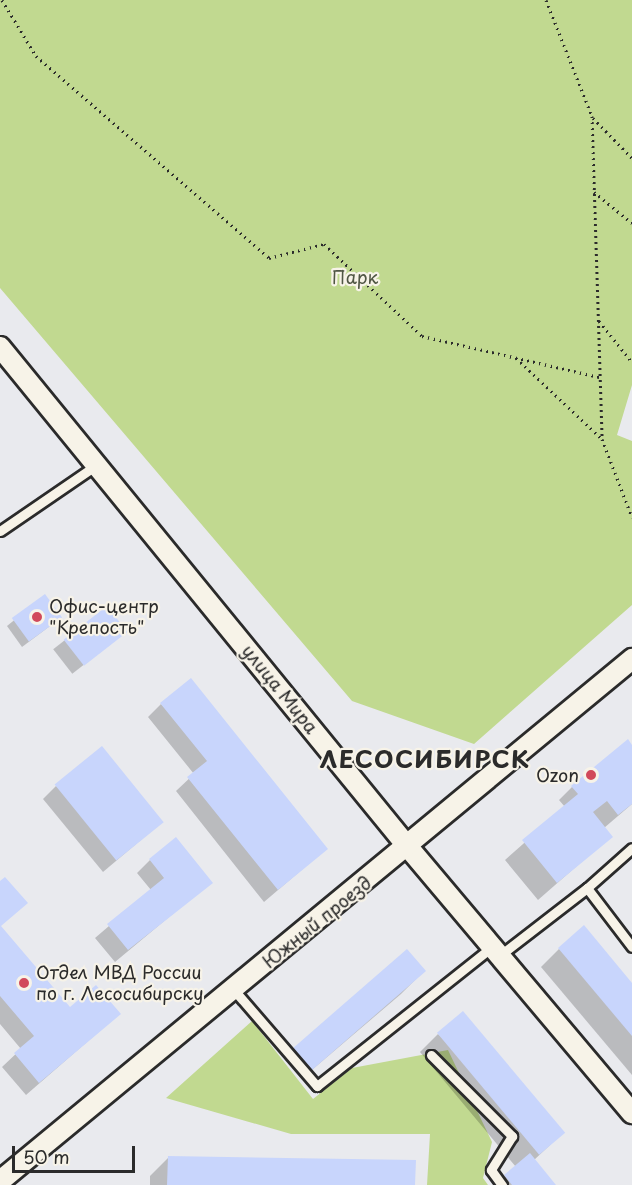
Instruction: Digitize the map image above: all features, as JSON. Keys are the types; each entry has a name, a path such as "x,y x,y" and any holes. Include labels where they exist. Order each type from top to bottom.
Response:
{"street":[{"name":"улица Мира","path":"0,347 98,464 408,847 632,1113"},
{"name":"Южный проезд","path":"0,1181 408,847 632,659"}],"lane":[{"path":"0,531 98,464"},
{"path":"234,990 317,1086 496,951 587,888 632,848"},
{"path":"587,888 632,947"},
{"path":"431,1055 512,1136 491,1170 502,1185"}],"path":[{"path":"2,0 36,56 269,258 324,244 422,336 600,377"},
{"path":"546,0 592,116 602,440 632,517"},
{"path":"592,116 632,158"},
{"path":"594,192 632,223"},
{"path":"598,320 632,362"},
{"path":"515,357 602,440"}],"green space":[{"name":"Парк","path":"0,0 632,0 632,385 617,435 632,441 632,605 474,744 352,701 0,288"},
{"path":"252,1021 313,1099 352,1068 448,1050 492,1142 483,1178 488,1185 427,1185 430,1134 291,1134 166,1098"}],"building":[{"name":"Офис-центр \"Крепость\"","path":"45,594 62,617 29,642 12,618"},
{"path":"107,606 127,632 84,666 64,640"},
{"path":"191,678 328,849 278,890 187,777 207,761 160,703"},
{"path":"628,739 632,745 632,804 618,815 607,801 593,812 613,837 557,883 522,840 578,794 571,786"},
{"path":"102,746 164,822 116,861 55,784"},
{"path":"176,837 213,883 128,950 107,924 164,878 149,859"},
{"path":"5,877 28,903 1,926 70,1007 96,985 121,1014 39,1083 14,1053 34,1036 0,996 0,881"},
{"path":"584,925 632,983 632,1036 558,948"},
{"path":"407,949 426,971 311,1071 292,1049"},
{"path":"463,1011 565,1133 539,1155 437,1033"},
{"path":"530,1153 556,1185 512,1185 504,1175"},
{"path":"168,1156 416,1160 415,1185 167,1185"}],"place":[{"name":"Офис-центр \"Крепость\"","path":"37,617"},
{"name":"Ozon","path":"591,775"},
{"name":"Отдел МВД России по г. Лесосибирску","path":"24,983"}],"district":[{"name":"ЛЕСОСИБИРСК","path":"425,759"}]}
